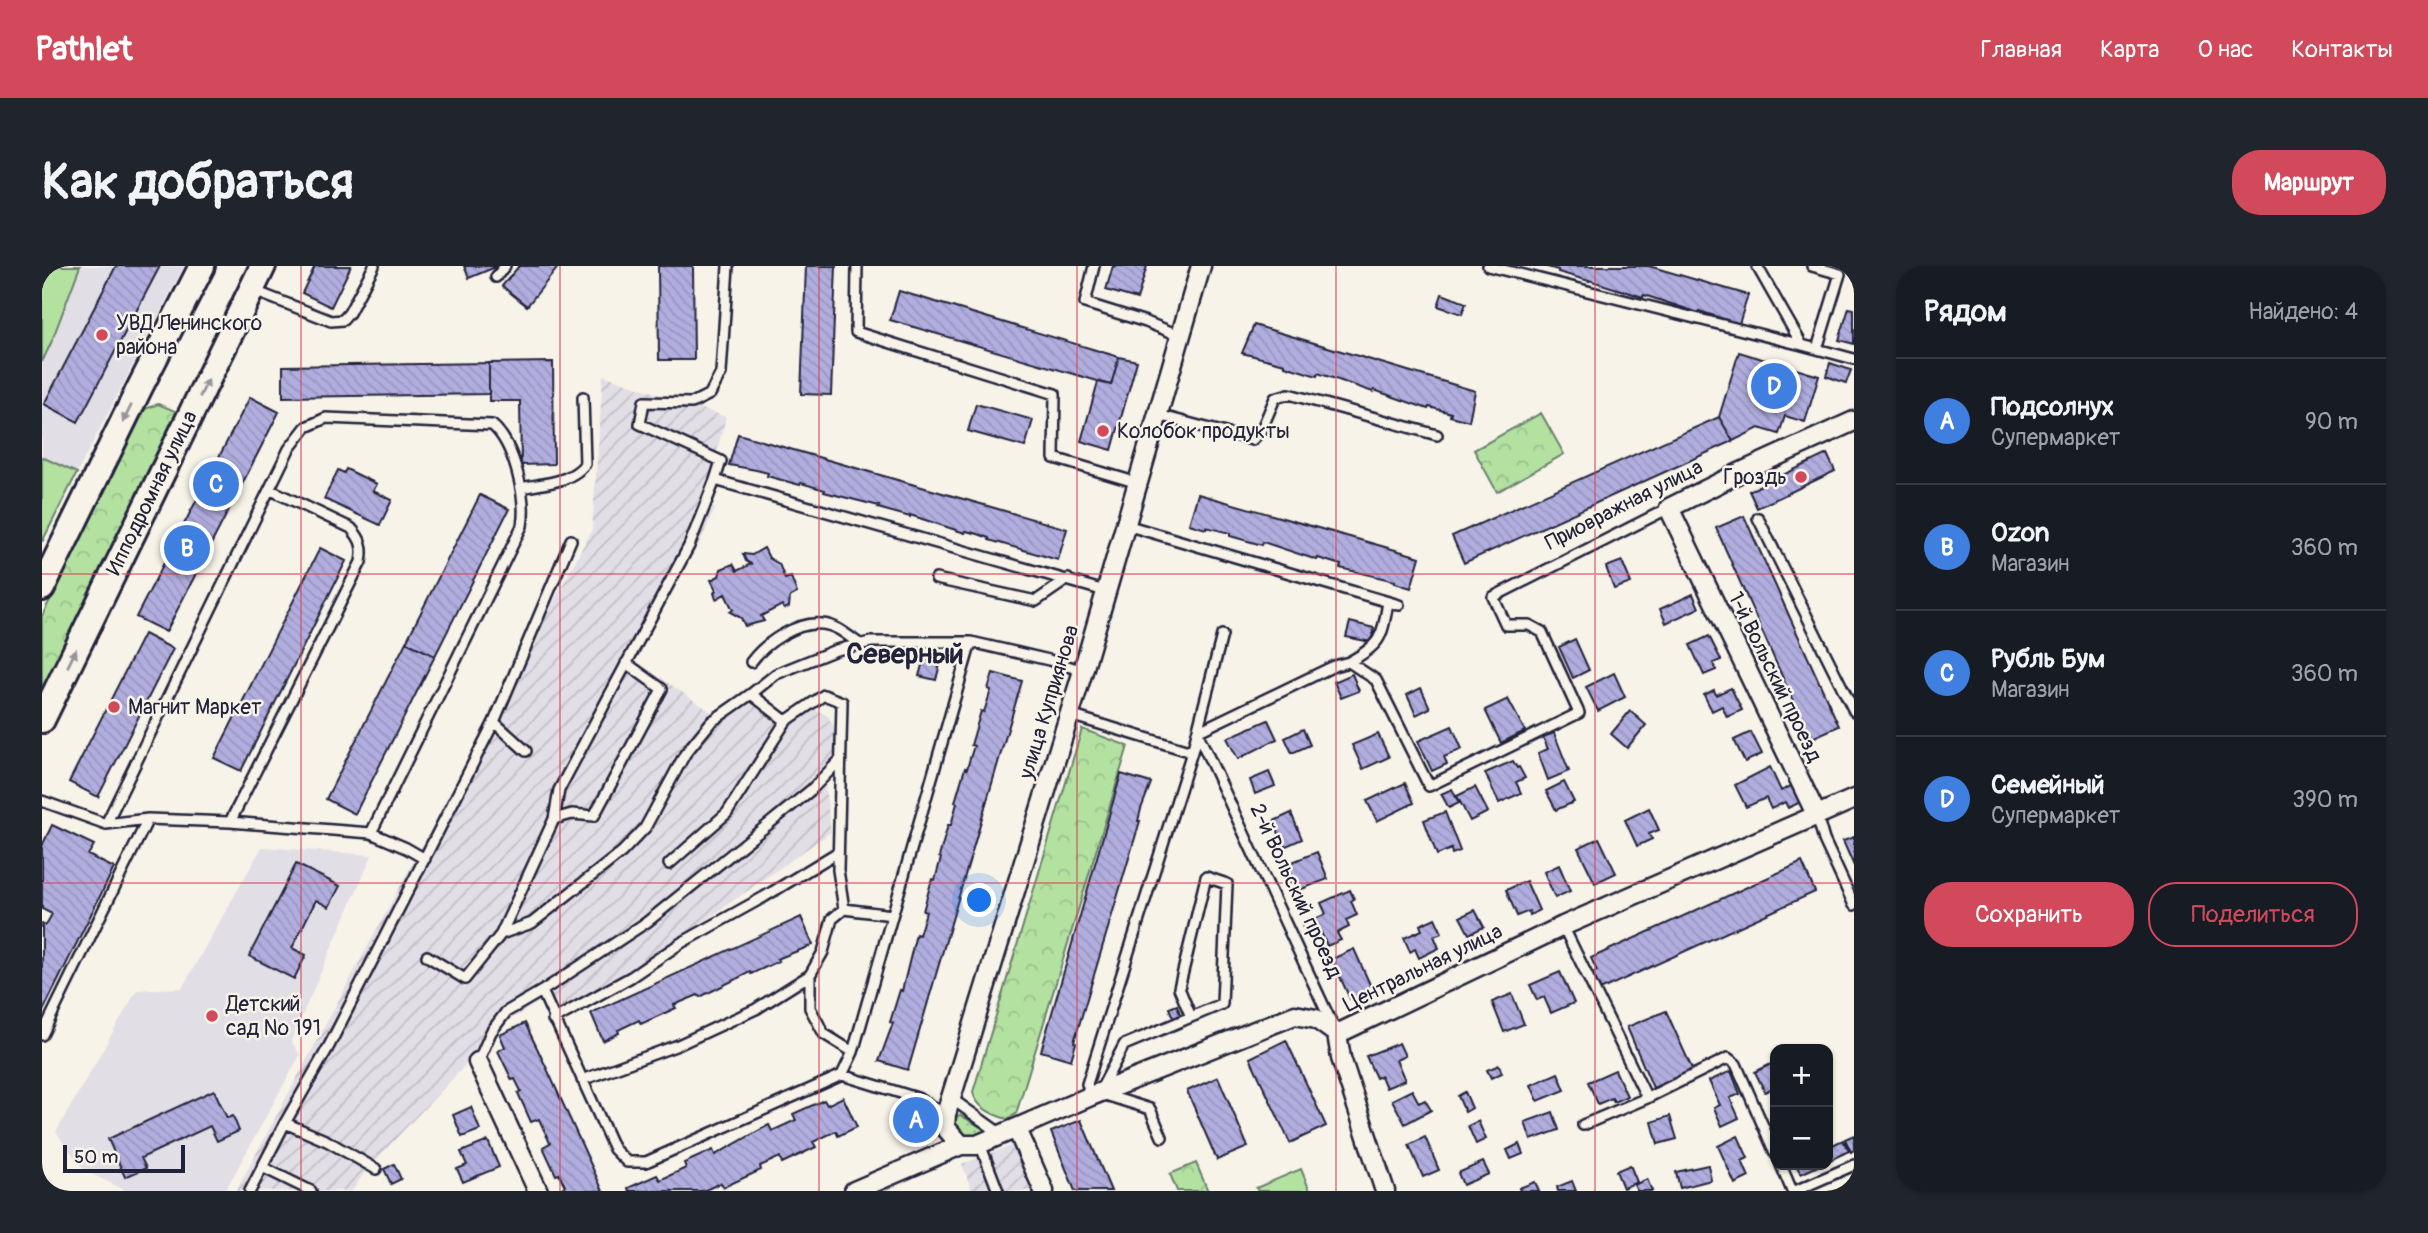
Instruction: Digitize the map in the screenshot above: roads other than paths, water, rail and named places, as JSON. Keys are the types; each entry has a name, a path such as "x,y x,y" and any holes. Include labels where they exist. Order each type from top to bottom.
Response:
{"street":[{"path":"42,588 202,266"},
{"name":"Ипподромная улица","path":"42,720 263,266"},
{"name":"улица Куприянова","path":"949,1107 1070,715 1201,266"},
{"name":"Приовражная улица","path":"1669,508 1854,421"},
{"name":"1-й Вольский проезд","path":"1669,508 1817,816"},
{"name":"Центральная улица","path":"854,1191 961,1145 980,1144 1296,1015 1316,1019 1337,1034 1563,926 1854,799"},
{"name":"2-й Вольский проезд","path":"1337,1034 1340,1058 1385,1191"},
{"path":"478,1062 538,1191"},
{"path":"949,1107 945,1126 952,1138 961,1145"},
{"path":"1009,1132 1044,1191"}],"lane":[{"path":"251,289 331,321 343,320 374,266"},
{"path":"496,277 505,266"},
{"path":"427,956 466,979 501,934 554,819 559,790 689,545 721,461 640,425 644,401 692,403 710,394 721,373 728,266"},
{"path":"858,266 856,332 1055,394 1054,457 1138,483"},
{"path":"1094,266 1085,303 1181,336"},
{"path":"1488,266 1854,359"},
{"path":"1757,266 1802,345"},
{"path":"1812,266 1840,274 1817,349"},
{"path":"1158,415 1252,440 1261,431 1275,398 1289,394 1437,435"},
{"path":"521,488 567,479 578,473 585,464 583,397"},
{"path":"106,824 289,449 306,427 326,418 492,425 503,434 521,488 525,510 522,526 371,833"},
{"path":"715,480 1105,591"},
{"path":"230,822 360,562 363,550 359,537 351,528 271,490"},
{"name":"Приовражная улица","path":"1349,662 1376,680 1429,786 1579,713 1542,632 1530,625 1506,625 1493,597 1669,508"},
{"path":"1758,518 1854,711"},
{"path":"1126,525 1399,605"},
{"path":"250,1191 329,1046 494,722 571,540"},
{"path":"936,579 1036,601 1068,579"},
{"path":"1197,732 1365,653 1382,636 1388,602"},
{"path":"751,662 758,652 781,636 808,624 832,626 861,645"},
{"path":"1162,1137 1150,1109 1095,1095 1087,1084 1192,752 1222,635"},
{"path":"501,934 532,923 622,852 645,828 685,754 711,722 776,674 836,650 871,642 971,642 1049,660 1083,671"},
{"path":"542,991 614,1149 627,1162 646,1162 842,1075 853,1052 971,642"},
{"path":"554,819 572,814 594,816 662,689 626,663"},
{"path":"751,694 786,722"},
{"path":"670,864 727,813 786,722 824,695 842,702 838,870 844,909"},
{"path":"1070,715 1192,752"},
{"path":"494,722 526,751"},
{"name":"2-й Вольский проезд","path":"1197,732 1337,1034"},
{"path":"478,1062 491,1032 506,1013 647,922 811,790 840,760"},
{"path":"42,801 106,824 148,819 230,822 371,833 425,859"},
{"name":"1-й Вольский проезд","path":"1817,816 1824,841 1854,905"},
{"path":"42,1035 148,819"},
{"path":"553,1020 631,977 681,943 838,852"},
{"path":"1095,1095 1124,1045 1191,1017 1222,1004 1227,884 1206,877 1179,988 1191,1017"},
{"path":"582,1080 678,1045 756,1009 810,975 823,952 832,919 844,909 892,915"},
{"path":"1563,926 1647,1098"},
{"path":"810,975 810,1008 824,1034 853,1052"},
{"path":"1583,1125 1647,1098 1728,1058 1736,1064 1770,1142"},
{"path":"842,1075 949,1107 1009,1132"},
{"path":"285,1123 327,1141 376,1169"},
{"path":"980,1144 998,1191"},
{"path":"1784,1170 1794,1191 1854,1165"},
{"path":"262,1167 310,1191"}],"place":[{"name":"УВД Ленинского района","path":"102,335"},
{"name":"Семейный","path":"1774,386"},
{"name":"Колобок продукты","path":"1103,431"},
{"name":"Гроздь","path":"1801,477"},
{"name":"Рубль Бум","path":"216,484"},
{"name":"Ozon","path":"187,548"},
{"name":"Магнит Маркет","path":"114,707"},
{"name":"Детский сад № 191","path":"212,1016"},
{"name":"Подсолнух","path":"916,1120"}],"district":[{"name":"Северный","path":"905,654"}]}
